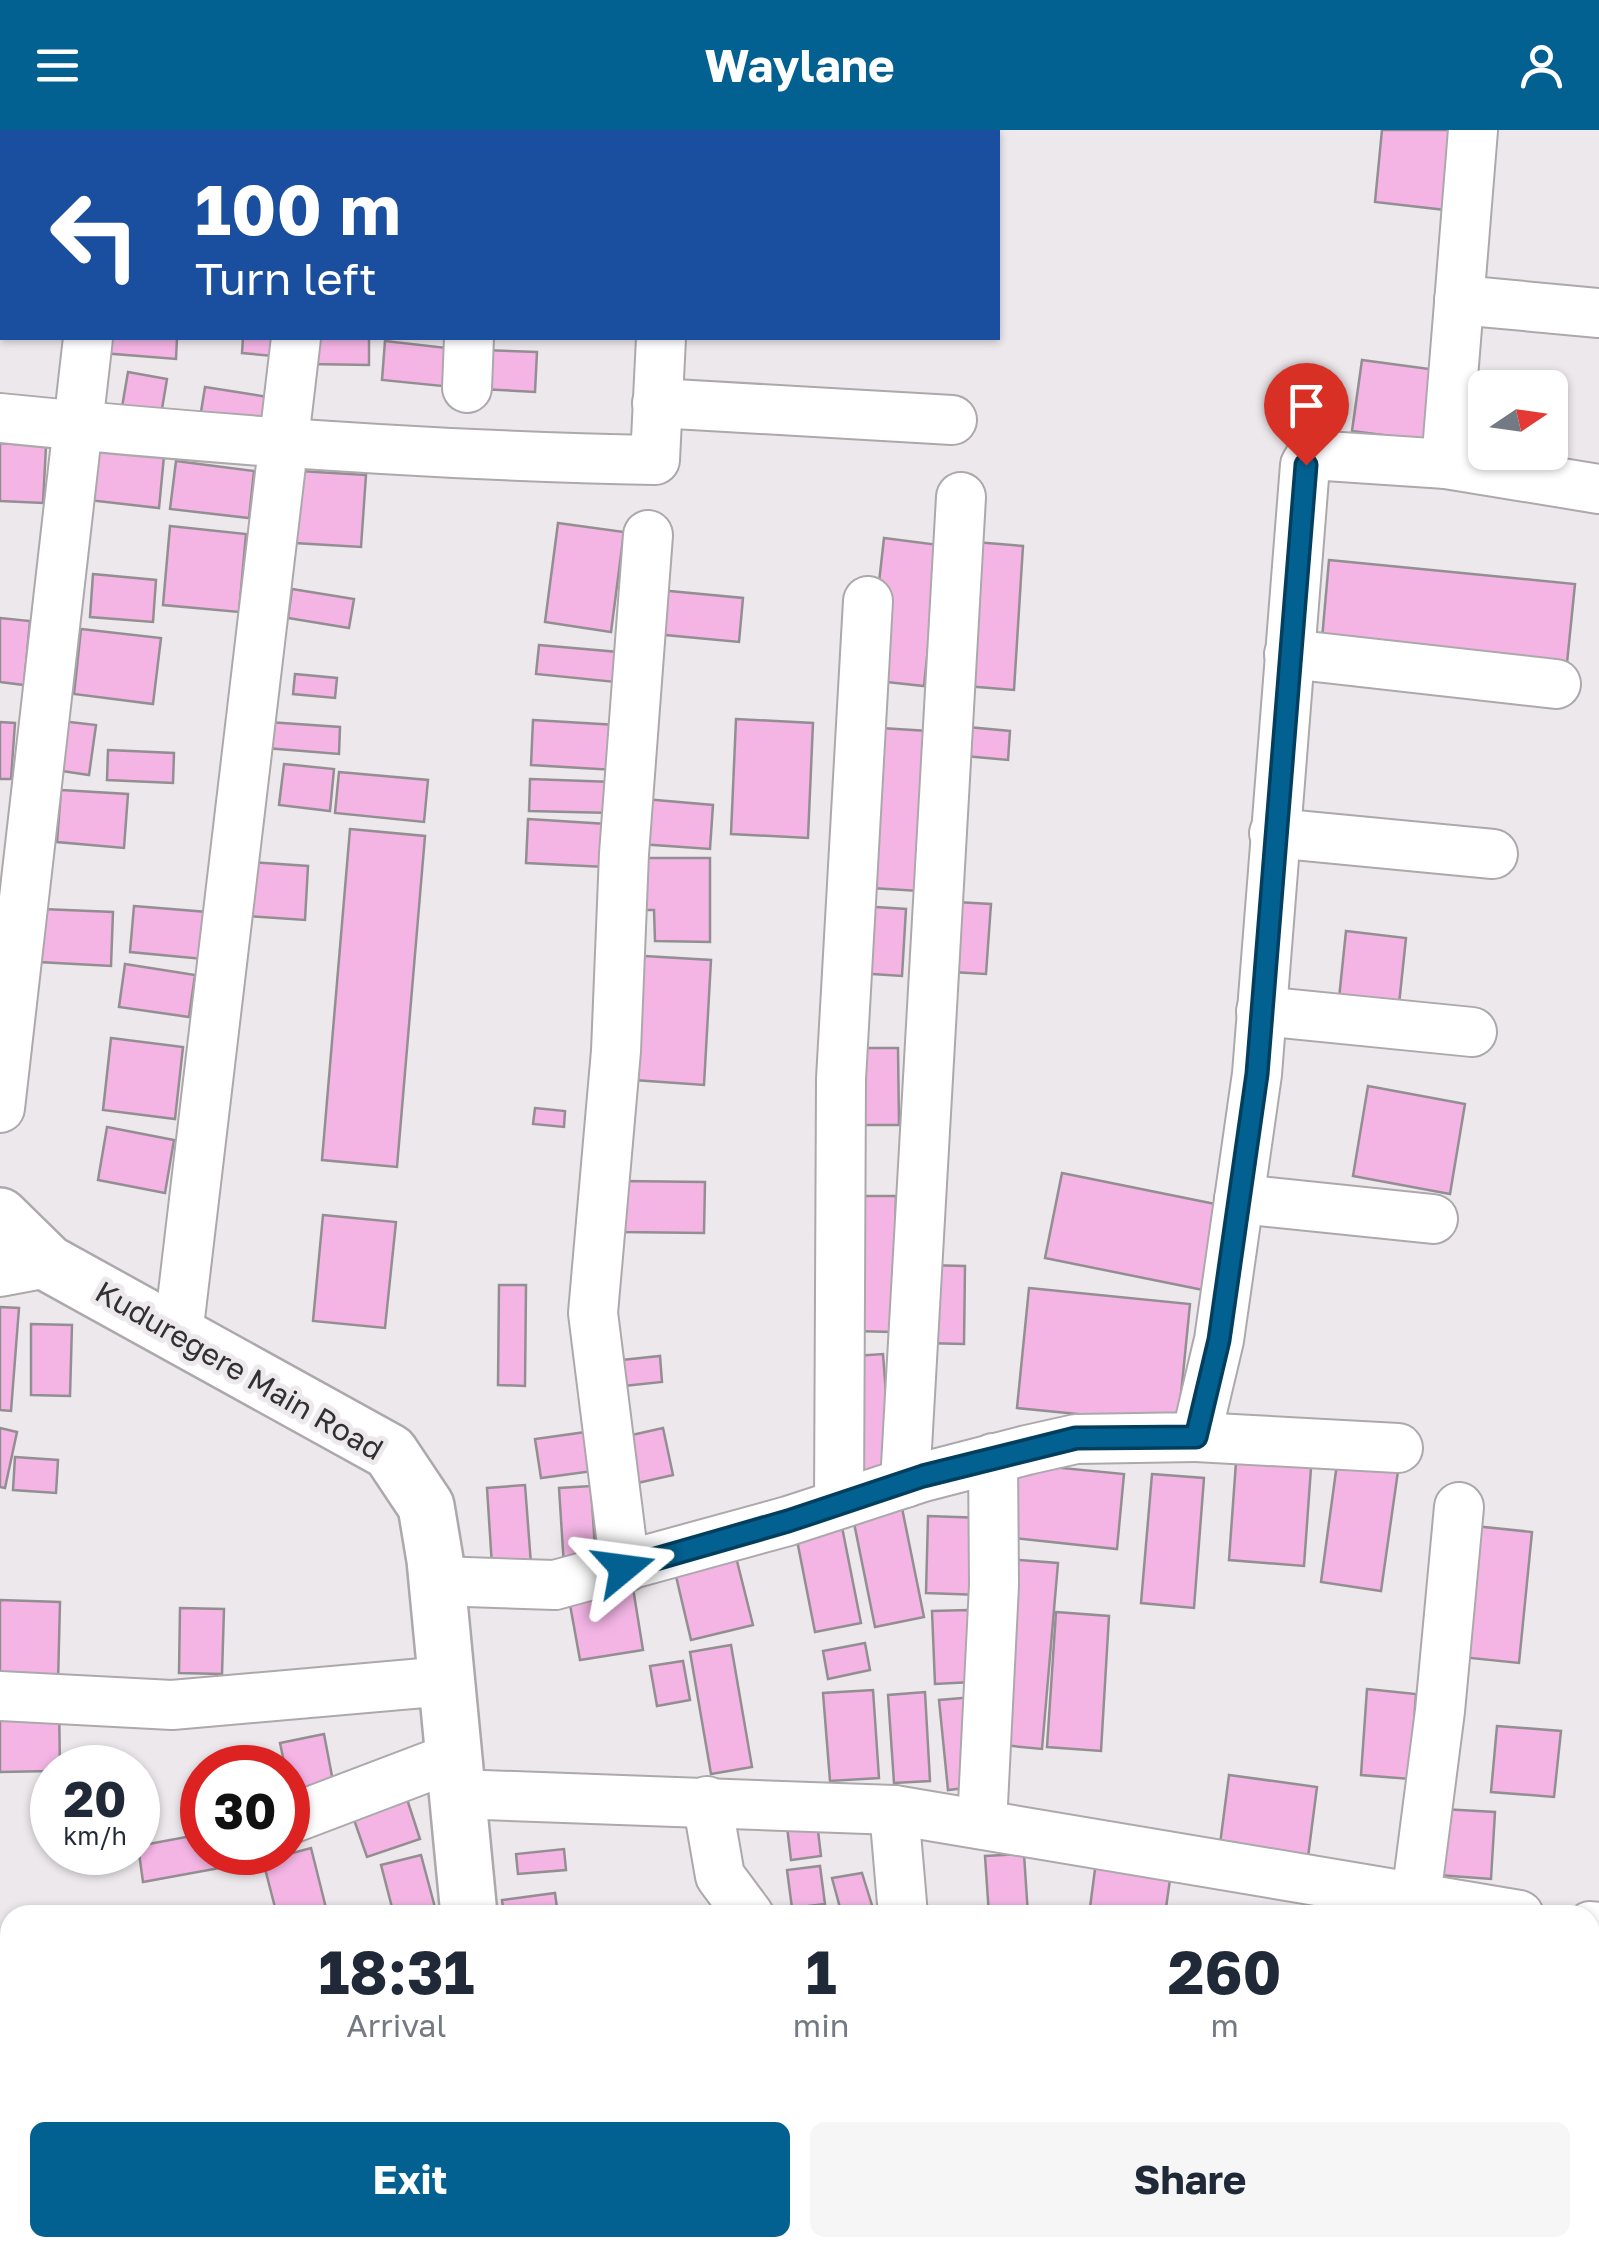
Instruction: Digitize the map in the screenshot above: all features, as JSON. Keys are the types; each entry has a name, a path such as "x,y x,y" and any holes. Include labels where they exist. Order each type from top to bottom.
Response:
{"street":[{"path":"1446,464 1474,130"},
{"path":"1459,300 1599,314"},
{"path":"0,1108 88,340"},
{"path":"178,1335 296,340"},
{"path":"467,388 469,340"},
{"path":"0,418 281,444 506,457 655,460 661,340"},
{"path":"657,402 952,420"},
{"path":"1196,1437 1219,1340 1257,1074 1289,654 1310,454 1446,464 1599,489"},
{"path":"905,1483 960,497"},
{"path":"624,1568 594,1313 616,1051 624,854 648,535"},
{"path":"839,1504 841,1079 868,601"},
{"path":"1289,654 1556,684"},
{"path":"1274,833 1493,854"},
{"path":"1261,1012 1472,1032"},
{"path":"1239,1199 1433,1219"},
{"name":"Kuduregere Main Road","path":"0,1216 24,1267 178,1335 390,1452 426,1506 468,1905"},
{"path":"436,1581 555,1585 905,1483 1076,1438 1196,1437 1398,1448"},
{"path":"982,1824 994,1585 994,1458"},
{"path":"1442,1905 1440,1711 1459,1507"},
{"path":"0,1696 172,1705 446,1681"},
{"path":"310,1814 456,1776 707,1801 894,1810 1436,1905"},
{"path":"707,1801 720,1876 742,1905"},
{"path":"894,1810 902,1905"}],"building":[{"path":"1382,130 1455,130 1446,210 1375,202"},
{"path":"103,340 177,340 176,359 102,353"},
{"path":"243,340 274,340 273,356 242,353"},
{"path":"309,340 369,340 369,365 309,364"},
{"path":"385,341 456,349 452,387 382,380"},
{"path":"482,350 537,352 535,392 481,389"},
{"path":"1362,360 1437,370 1429,441 1352,431"},
{"path":"128,372 167,379 161,415 122,407"},
{"path":"205,387 268,397 264,428 200,418"},
{"path":"0,443 46,446 43,503 0,501"},
{"path":"93,448 164,456 159,508 88,500"},
{"path":"176,461 254,471 249,518 170,509"},
{"path":"283,470 366,475 361,547 278,542"},
{"path":"558,523 624,532 611,632 545,622"},
{"path":"170,526 246,534 239,612 163,605"},
{"path":"884,538 939,545 924,686 868,680"},
{"path":"975,542 1023,546 1014,690 966,686"},
{"path":"1329,560 1575,584 1567,663 1322,639"},
{"path":"93,574 156,580 153,622 90,617"},
{"path":"292,589 354,599 349,628 288,618"},
{"path":"659,590 743,598 739,642 655,634"},
{"path":"0,618 30,621 24,685 0,682"},
{"path":"81,629 161,638 153,704 74,694"},
{"path":"539,645 618,652 615,682 536,674"},
{"path":"295,674 337,678 335,698 293,694"},
{"path":"736,719 813,723 808,838 731,834"},
{"path":"533,720 617,725 615,770 531,765"},
{"path":"61,721 96,725 89,775 55,770"},
{"path":"0,722 15,723 11,779 0,779"},
{"path":"268,722 340,727 339,754 266,748"},
{"path":"957,726 1010,731 1008,760 954,755"},
{"path":"881,728 928,731 919,891 872,888"},
{"path":"108,750 174,753 173,783 107,780"},
{"path":"284,764 334,769 330,811 279,805"},
{"path":"339,772 428,780 424,822 335,813"},
{"path":"530,779 613,782 612,813 529,811"},
{"path":"61,790 128,794 124,848 57,842"},
{"path":"644,799 713,805 710,849 640,844"},
{"path":"528,819 607,824 605,867 526,863"},
{"path":"350,829 425,836 397,1167 322,1160"},
{"path":"625,858 710,858 710,942 655,941 654,910 625,910"},
{"path":"251,862 308,866 305,920 247,916"},
{"path":"956,902 991,904 986,974 952,972"},
{"path":"134,906 207,912 203,959 130,952"},
{"path":"861,906 906,909 902,976 857,973"},
{"path":"42,909 113,912 111,966 39,962"},
{"path":"1346,931 1406,938 1398,1014 1338,1008"},
{"path":"628,955 711,960 704,1085 620,1079"},
{"path":"125,964 195,975 189,1017 119,1007"},
{"path":"111,1038 183,1047 175,1119 103,1110"},
{"path":"857,1048 898,1048 899,1125 857,1125"},
{"path":"1368,1086 1465,1104 1450,1194 1353,1176"},
{"path":"535,1108 565,1111 564,1127 533,1124"},
{"path":"107,1127 174,1140 165,1193 98,1180"},
{"path":"1062,1173 1225,1206 1208,1291 1045,1258"},
{"path":"622,1181 705,1182 704,1233 621,1232"},
{"path":"855,1196 896,1196 893,1332 852,1331"},
{"path":"323,1215 396,1222 385,1328 313,1321"},
{"path":"925,1265 965,1266 964,1344 924,1343"},
{"path":"499,1285 526,1285 525,1386 498,1385"},
{"path":"1029,1288 1190,1304 1178,1424 1017,1408"},
{"path":"0,1307 19,1308 11,1411 0,1410"},
{"path":"31,1324 72,1325 70,1396 31,1395"},
{"path":"883,1354 892,1474 848,1477 840,1357"},
{"path":"660,1356 662,1382 604,1388 602,1362"},
{"path":"0,1428 17,1432 5,1488 0,1487"},
{"path":"663,1428 673,1475 633,1484 623,1437"},
{"path":"586,1432 593,1471 541,1478 535,1439"},
{"path":"1237,1448 1312,1454 1304,1566 1229,1560"},
{"path":"1338,1456 1399,1464 1381,1591 1321,1582"},
{"path":"15,1457 58,1460 56,1493 13,1490"},
{"path":"1012,1463 1124,1474 1117,1549 1005,1537"},
{"path":"1152,1474 1204,1478 1194,1608 1141,1603"},
{"path":"525,1485 531,1564 492,1566 487,1488"},
{"path":"591,1486 596,1564 564,1566 559,1488"},
{"path":"902,1508 924,1617 875,1627 853,1518"},
{"path":"928,1516 983,1518 980,1595 926,1593"},
{"path":"841,1522 861,1623 815,1632 795,1530"},
{"path":"1465,1525 1532,1532 1519,1663 1451,1656"},
{"path":"736,1557 753,1625 691,1640 675,1572"},
{"path":"1008,1559 1058,1563 1042,1749 992,1744"},
{"path":"633,1588 643,1650 580,1660 569,1599"},
{"path":"0,1600 60,1602 58,1683 0,1681"},
{"path":"180,1608 224,1609 222,1674 179,1673"},
{"path":"968,1610 972,1682 935,1684 932,1611"},
{"path":"1056,1612 1109,1616 1101,1751 1047,1747"},
{"path":"865,1643 870,1670 828,1679 823,1651"},
{"path":"731,1645 752,1767 711,1774 690,1652"},
{"path":"683,1661 690,1700 657,1706 650,1666"},
{"path":"1367,1689 1416,1694 1410,1779 1361,1775"},
{"path":"873,1690 879,1778 830,1781 823,1693"},
{"path":"925,1692 930,1781 894,1783 888,1695"},
{"path":"974,1697 983,1786 948,1790 939,1700"},
{"path":"0,1704 59,1704 60,1745 30,1745 30,1771 0,1772"},
{"path":"1497,1726 1561,1731 1554,1797 1491,1792"},
{"path":"324,1734 335,1792 310,1797 310,1745 280,1743"},
{"path":"1229,1775 1317,1787 1304,1888 1216,1875"},
{"path":"406,1796 420,1839 367,1857 352,1814"},
{"path":"1442,1809 1495,1812 1491,1879 1438,1875"},
{"path":"816,1814 821,1856 791,1860 786,1818"},
{"path":"180,1838 181,1875 143,1882 142,1875 160,1875 160,1842"},
{"path":"311,1848 325,1905 274,1905 267,1875 310,1875"},
{"path":"564,1849 566,1870 518,1874 516,1854"},
{"path":"1024,1854 1027,1905 988,1905 985,1856"},
{"path":"1097,1854 1172,1865 1166,1905 1090,1905"},
{"path":"421,1855 434,1905 391,1905 381,1865"},
{"path":"820,1866 825,1904 792,1905 787,1870"},
{"path":"862,1873 872,1905 839,1905 832,1878"},
{"path":"555,1893 557,1905 503,1905 502,1900"}],"route":[{"path":"624,1568 788,1521 923,1476 1076,1438 1196,1437 1219,1340 1257,1074 1306,465"}]}
